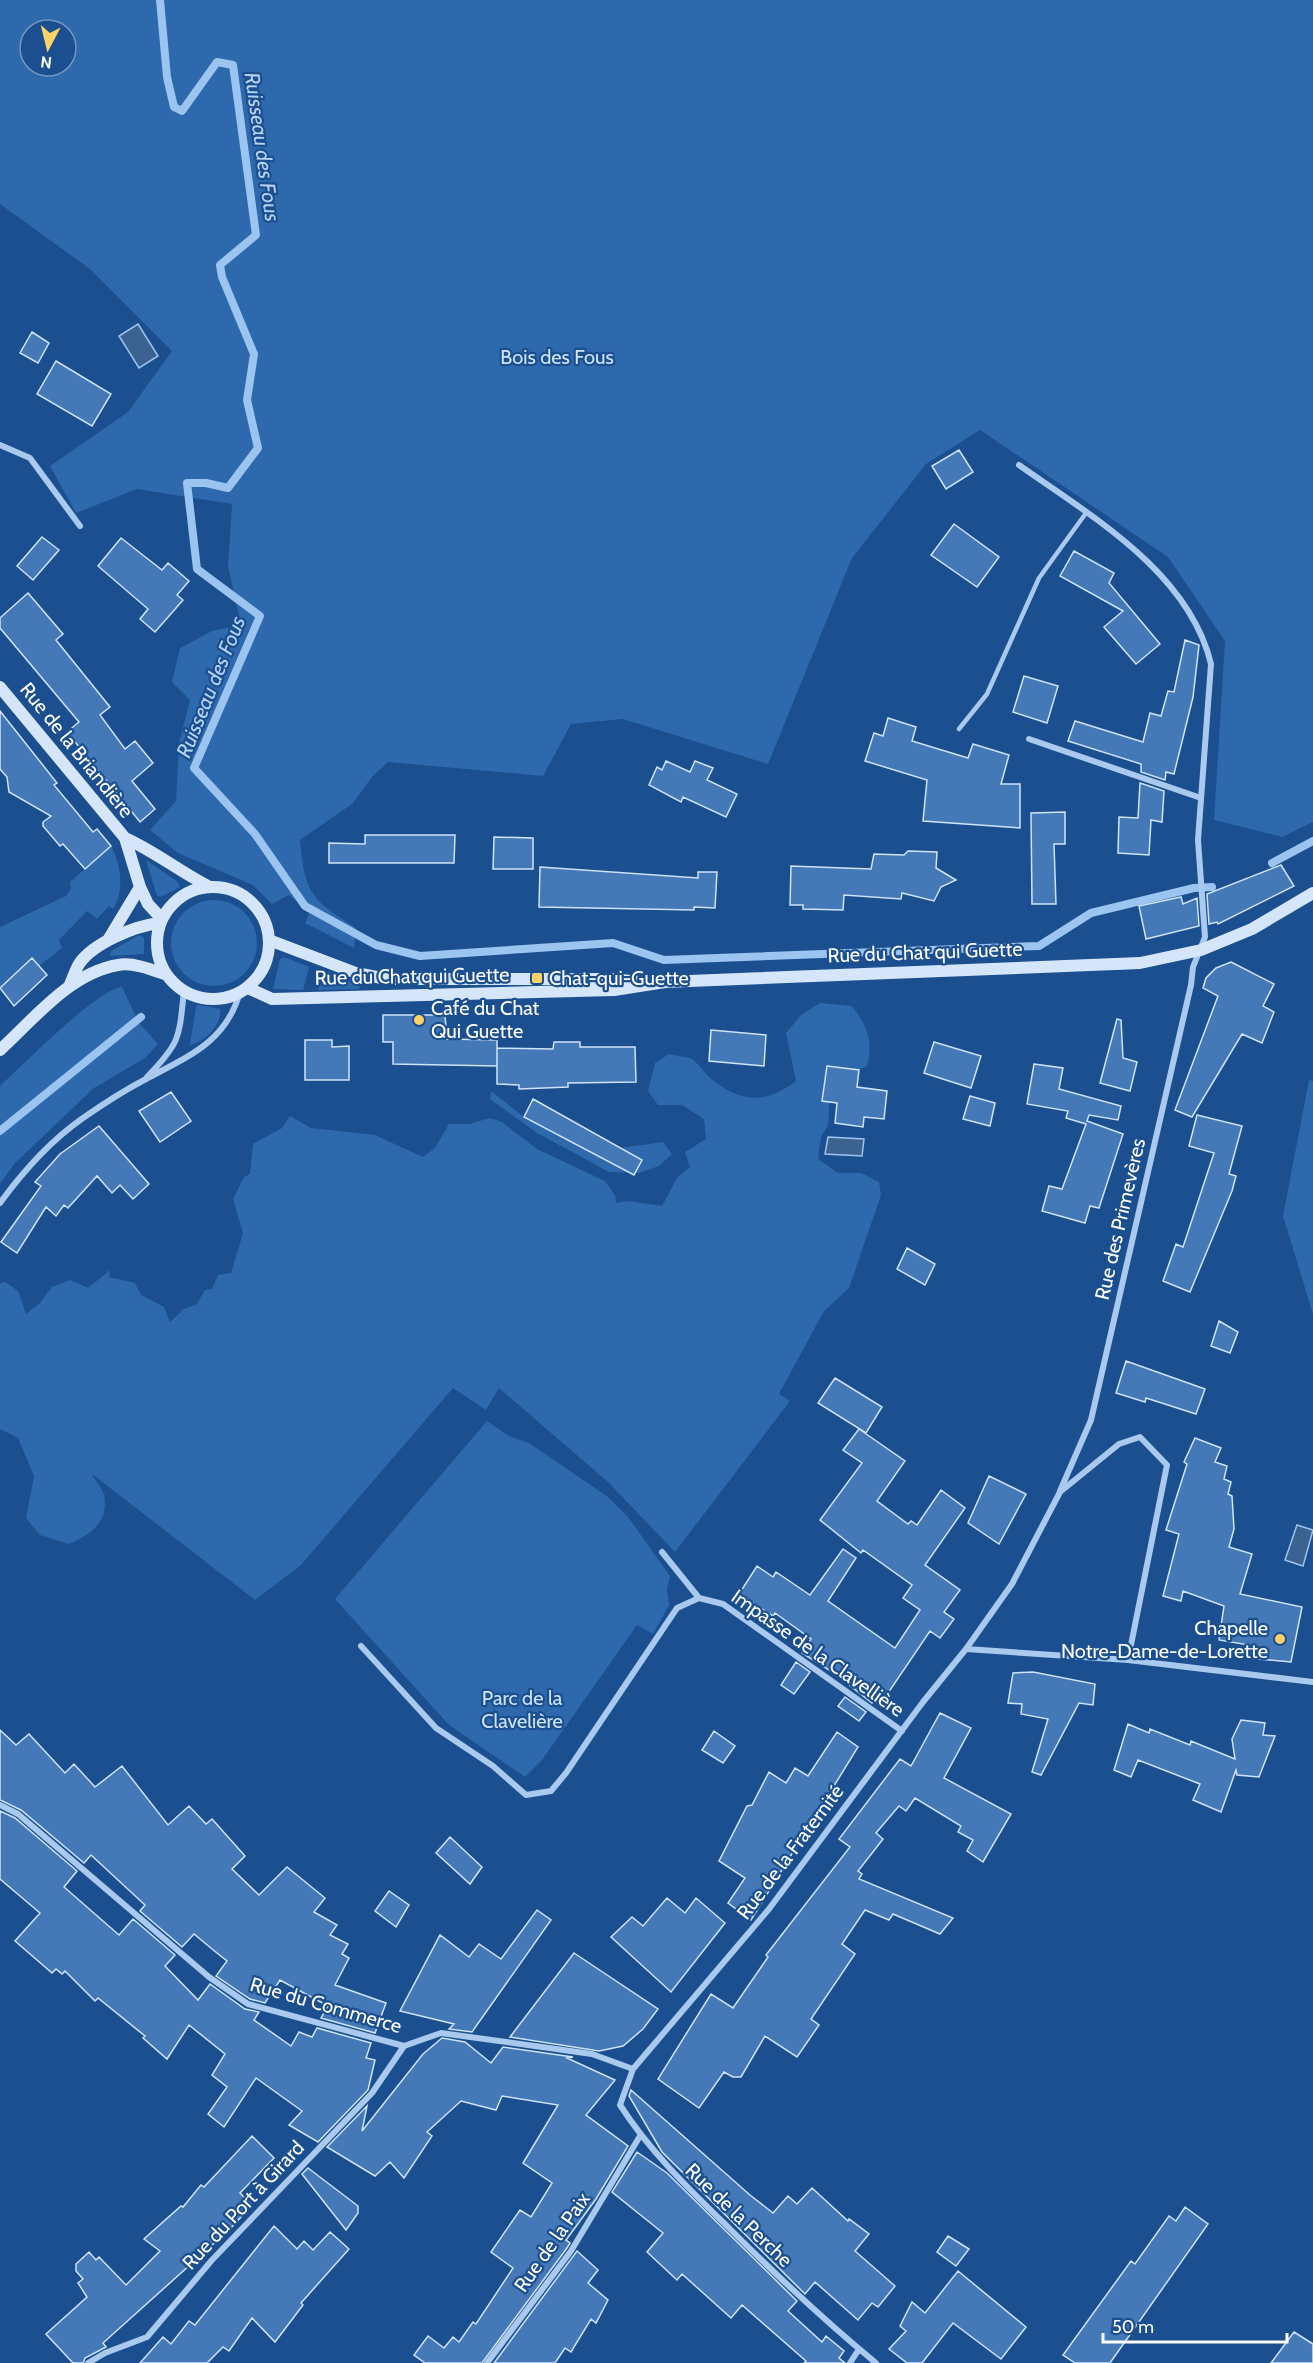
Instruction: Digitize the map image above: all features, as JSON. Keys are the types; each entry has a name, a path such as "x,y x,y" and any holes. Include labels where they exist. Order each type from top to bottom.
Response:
{"main road":[{"name":"Rue de la Briandière","path":"2,692 125,838 140,887 148,904 160,920"},
{"name":"Rue de la Briandière","path":"125,838 149,849 178,870 207,886"},
{"path":"0,1050 69,987 119,964 151,969 167,975 184,990 202,997 222,998 244,990 263,971 269,956 266,922 258,906 243,895 226,888 207,886 175,902 160,920 156,940 159,959 167,975"},
{"path":"108,941 140,887"},
{"name":"Rue du Chat qui Guette","path":"269,940 356,973 387,979 613,979 650,983 1102,967 1140,963 1201,951 1252,929 1313,893"},
{"path":"69,987 79,963 108,941 141,925 160,920"},
{"name":"Rue du Chat qui Guette","path":"244,990 272,999 614,990 650,983"}],"street":[{"path":"0,445 30,458 80,526"},
{"name":"Rue des Primevères","path":"966,1649 1012,1584 1060,1492 1091,1420 1189,996 1193,967 1205,936 1198,840 1210,664 1207,649 1172,586 1121,538 1019,465"},
{"path":"1029,739 1201,798"},
{"path":"145,1079 170,1053 180,1035 184,990"},
{"path":"0,1203 27,1165 83,1118 145,1079 177,1065 211,1041 228,1023 244,990"},
{"path":"1060,1492 1119,1444 1140,1437 1167,1465 1128,1660"},
{"path":"662,1552 699,1598"},
{"name":"Impasse de la Clavellière","path":"361,1646 436,1728 493,1766 526,1795 551,1791 559,1782 677,1608 699,1598 723,1604 902,1731"},
{"path":"966,1649 1128,1660 1313,1682"},
{"name":"Rue de la Fraternité","path":"633,2069 769,1909 966,1649"},
{"name":"Rue du Commerce","path":"0,1805 18,1814 209,1977 248,2004 404,2046 441,2033 592,2054 633,2069"},
{"name":"Rue du Port à Girard","path":"88,2363 105,2353 147,2337 212,2260 372,2094 404,2046"},
{"name":"Rue de la Perche","path":"633,2069 621,2105 640,2136 666,2166 758,2257 876,2363"},
{"name":"Rue de la Paix","path":"487,2363 571,2251 640,2136"},
{"path":"850,2363 860,2349"}],"lane":[{"path":"959,729 987,694 1039,578 1086,513"}],"green space":[{"name":"Bois des Fous","path":"0,0 1313,0 1313,822 1282,837 1214,820 1225,641 1168,557 980,430 926,464 852,558 768,764 623,719 571,724 543,776 388,762 372,777 352,804 300,840 308,884 320,902 356,928 354,948 305,923 310,912 289,895 272,904 253,885 178,853 150,830 176,801 179,743 190,700 172,682 180,648 212,631 241,625 228,566 232,504 137,489 76,513 50,466 128,412 172,351 90,269 0,204"},
{"path":"111,846 120,878 119,894 113,909 109,906 97,919 87,911 59,940 62,948 39,966 32,959 0,988 0,927 66,896 71,889 70,882"},
{"path":"146,860 178,882 180,887 161,897 157,896"},
{"path":"214,900 231,903 245,912 254,926 257,943 254,960 245,974 231,983 214,986 197,983 183,974 174,960 171,943 174,926 183,912 197,903"},
{"path":"139,935 144,938 144,954 110,956 111,951"},
{"path":"284,957 309,967 303,990 273,989 280,959"},
{"path":"323,972 359,985 359,989 318,990"},
{"path":"122,987 139,1023 158,1044 145,1058 94,1088 15,1163 0,1184 0,1086 78,1014 110,991"},
{"path":"820,1003 852,1006 868,1034 870,1049 867,1066 836,1082 830,1093 828,1125 821,1137 818,1159 838,1173 861,1173 879,1182 881,1195 849,1288 824,1311 779,1394 790,1401 675,1552 609,1483 499,1388 486,1410 453,1388 301,1565 255,1600 92,1474 103,1492 105,1505 101,1520 91,1532 69,1544 40,1535 26,1518 34,1476 18,1438 0,1429 0,1283 5,1282 18,1291 26,1314 40,1303 52,1287 70,1280 88,1288 110,1270 109,1277 135,1283 141,1295 164,1307 170,1322 184,1309 197,1304 205,1290 212,1289 218,1275 231,1273 243,1233 233,1199 244,1177 250,1174 253,1144 282,1128 290,1116 311,1128 375,1135 423,1157 435,1148 449,1124 469,1124 490,1118 502,1122 537,1149 605,1181 615,1195 616,1203 628,1201 662,1206 677,1178 690,1167 685,1152 706,1139 704,1119 682,1105 658,1105 648,1091 655,1063 669,1054 687,1057 730,1092 752,1098 773,1094 796,1081 786,1033 801,1015"},
{"path":"196,1006 220,1009 219,1021 206,1037 190,1045"},
{"path":"1309,1080 1313,1081 1313,1314 1283,1216"},
{"path":"491,1091 524,1117 613,1164 620,1148 663,1142 672,1154 659,1166 639,1173 609,1172 537,1133 490,1099"},
{"name":"Parc de la Clavelière","path":"487,1421 509,1436 529,1443 608,1497 628,1517 670,1576 667,1590 669,1605 653,1634 637,1625 542,1760 525,1777 449,1725 335,1599"}],"shaded area":[{"path":"138,324 158,356 139,368 119,336"},
{"path":"828,1137 864,1139 862,1156 825,1154"},
{"path":"1297,1525 1313,1530 1303,1566 1285,1560"}],"building":[{"path":"32,332 49,343 38,363 20,353"},
{"path":"56,361 111,394 92,426 37,394"},
{"path":"959,450 973,472 946,489 932,466"},
{"path":"954,524 999,557 977,587 931,555"},
{"path":"42,537 59,550 33,580 17,566"},
{"path":"121,538 162,570 168,563 189,581 177,595 183,600 155,632 140,619 148,609 98,566"},
{"path":"1074,551 1114,573 1109,583 1160,644 1136,664 1104,627 1123,611 1060,576"},
{"path":"28,593 63,634 56,640 110,707 100,715 125,749 135,741 153,763 132,781 155,809 140,822 67,732 79,722 0,628 0,618"},
{"path":"1185,640 1199,645 1193,697 1174,774 1166,772 1165,780 1141,772 1141,764 1068,741 1075,721 1143,742 1150,713 1161,716 1168,691 1174,692"},
{"path":"1024,676 1058,686 1047,723 1013,712"},
{"path":"0,711 57,783 54,785 93,832 97,829 111,846 85,869 63,844 60,846 43,826 43,822 51,816 9,792 7,777 0,769"},
{"path":"888,718 916,727 912,741 968,758 973,744 1009,755 1001,784 1020,784 1020,828 923,821 927,780 865,761 874,733 883,736"},
{"path":"666,761 690,772 695,761 713,768 707,780 737,794 726,817 683,797 681,802 649,785 657,767 662,770"},
{"path":"1140,783 1164,791 1162,822 1151,820 1149,855 1118,853 1119,817 1138,818"},
{"path":"1065,812 1065,844 1054,844 1056,904 1032,904 1031,813"},
{"path":"365,835 455,835 454,863 329,863 329,843 365,844"},
{"path":"494,837 533,838 533,869 493,869"},
{"path":"908,851 937,852 936,868 956,880 941,887 934,901 902,893 901,899 844,895 843,910 803,909 803,905 790,905 791,866 871,869 874,854 904,855"},
{"path":"1281,865 1294,886 1218,924 1217,922 1209,924 1207,894"},
{"path":"540,867 698,878 698,872 717,872 715,908 694,907 694,910 539,907"},
{"path":"1181,897 1183,904 1197,898 1199,926 1146,939 1139,906"},
{"path":"32,958 47,975 14,1006 0,988"},
{"path":"1231,962 1274,984 1263,1006 1274,1012 1262,1043 1242,1034 1192,1117 1175,1110 1218,996 1203,988 1206,978 1216,968"},
{"path":"383,1015 445,1015 447,1039 497,1040 497,1066 393,1064 393,1042 383,1042"},
{"path":"1117,1019 1121,1020 1123,1058 1137,1062 1130,1091 1100,1083"},
{"path":"711,1030 766,1035 764,1066 709,1061"},
{"path":"305,1040 332,1040 332,1047 349,1046 349,1080 305,1080"},
{"path":"554,1042 580,1042 580,1047 635,1047 636,1082 568,1083 568,1087 519,1089 519,1085 497,1084 497,1048 553,1049"},
{"path":"934,1042 981,1056 971,1088 924,1073"},
{"path":"1034,1064 1063,1068 1059,1089 1121,1106 1118,1120 1089,1115 1087,1121 1123,1134 1099,1208 1090,1206 1085,1223 1042,1211 1049,1186 1062,1189 1086,1124 1066,1118 1068,1111 1027,1104"},
{"path":"827,1066 859,1070 857,1087 887,1091 884,1119 864,1117 863,1127 835,1123 837,1103 822,1101"},
{"path":"171,1092 191,1121 160,1142 139,1111"},
{"path":"970,1096 995,1103 990,1126 963,1119"},
{"path":"533,1099 642,1160 634,1175 524,1117"},
{"path":"1197,1115 1242,1126 1229,1174 1236,1176 1232,1191 1190,1292 1163,1281 1176,1244 1183,1247 1214,1153 1189,1146"},
{"path":"99,1126 149,1184 133,1199 120,1185 112,1193 97,1176 68,1208 64,1205 56,1216 46,1207 17,1253 1,1242 41,1186 35,1182 60,1154"},
{"path":"907,1248 935,1264 925,1285 897,1269"},
{"path":"1219,1321 1238,1332 1230,1353 1211,1346"},
{"path":"1126,1361 1205,1389 1196,1414 1146,1398 1145,1402 1116,1393"},
{"path":"835,1378 882,1407 866,1433 818,1403"},
{"path":"859,1429 905,1461 877,1501 908,1524 911,1521 917,1525 941,1490 965,1508 925,1565 960,1590 944,1612 954,1619 940,1638 930,1631 880,1705 873,1700 872,1703 834,1673 802,1653 811,1639 775,1613 773,1616 739,1594 757,1566 773,1577 776,1572 810,1595 843,1549 856,1558 828,1601 895,1648 920,1610 903,1598 912,1585 863,1550 861,1553 820,1520 862,1463 843,1450"},
{"path":"1195,1438 1221,1448 1215,1462 1227,1466 1224,1479 1231,1482 1228,1494 1232,1496 1234,1529 1229,1547 1252,1554 1240,1594 1302,1607 1291,1662 1247,1658 1249,1645 1219,1640 1224,1606 1183,1591 1181,1601 1163,1596 1179,1534 1166,1530 1187,1464 1184,1462"},
{"path":"989,1476 1026,1494 999,1544 968,1523"},
{"path":"796,1662 810,1672 794,1694 781,1685"},
{"path":"1033,1672 1095,1684 1093,1705 1079,1703 1041,1775 1032,1772 1048,1719 1021,1714 1022,1704 1008,1703 1013,1673"},
{"path":"845,1697 866,1712 859,1721 838,1706"},
{"path":"940,1713 971,1728 944,1778 1011,1814 983,1862 967,1851 973,1840 958,1832 961,1826 915,1798 906,1811 899,1806 876,1833 883,1839 858,1871 862,1874 859,1879 953,1918 940,1934 893,1914 889,1920 865,1910 842,1944 855,1954 811,2019 819,2025 797,2057 765,2036 741,2077 733,2077 724,2072 699,2108 658,2079 711,1994 733,2008 768,1957 766,1955 850,1847 839,1839 900,1759 911,1766"},
{"path":"1241,1720 1265,1723 1263,1735 1275,1736 1259,1777 1237,1775 1236,1770 1221,1812 1193,1800 1200,1784 1138,1760 1131,1777 1114,1770 1128,1724 1149,1733 1150,1729 1190,1745 1191,1741 1235,1759 1232,1739"},
{"path":"0,1730 16,1745 29,1734 65,1773 74,1764 95,1787 122,1766 168,1825 189,1806 206,1824 212,1819 245,1856 232,1869 259,1895 287,1867 325,1898 314,1912 337,1925 330,1935 348,1944 342,1954 349,1958 335,1985 386,2003 375,2033 321,2018 328,2006 280,1980 265,2003 250,1999 216,1976 227,1961 194,1934 182,1947 140,1911 145,1905 91,1855 84,1863 21,1810 0,1800"},
{"path":"714,1731 735,1746 723,1763 702,1750"},
{"path":"837,1732 858,1747 751,1920 728,1903 745,1878 719,1861 747,1806 752,1805 769,1772 786,1783 795,1768 808,1776"},
{"path":"0,1811 15,1818 77,1871 64,1887 119,1935 133,1919 175,1955 165,1966 198,2000 210,1984 245,2009 259,2012 254,2020 291,2046 299,2032 312,2037 317,2028 371,2043 366,2058 375,2060 368,2090 318,2142 289,2125 302,2111 256,2078 224,2127 208,2114 227,2087 212,2075 225,2054 189,2025 167,2059 143,2038 145,2036 98,1998 95,2001 65,1971 62,1974 56,1969 52,1973 15,1941 40,1913 0,1879"},
{"path":"450,1837 482,1867 470,1884 436,1853"},
{"path":"389,1891 409,1905 396,1927 375,1911"},
{"path":"667,1898 685,1913 696,1898 725,1923 671,1992 611,1937 632,1917 643,1926"},
{"path":"537,1910 551,1920 472,2032 449,2029 454,2024 400,2011 440,1935 469,1957 479,1944 501,1959"},
{"path":"574,1953 658,2009 643,2029 623,2046 599,2051 510,2037"},
{"path":"442,2038 465,2042 491,2063 503,2047 573,2057 567,2058 615,2080 586,2115 628,2146 596,2199 566,2240 570,2243 567,2248 482,2363 425,2363 414,2355 428,2336 444,2348 453,2337 459,2342 473,2322 476,2324 513,2268 491,2252 520,2210 531,2217 552,2183 523,2163 558,2105 502,2096 496,2110 461,2101 427,2132 432,2136 404,2178 390,2162 375,2176 327,2147 367,2106 362,2131 423,2054"},
{"path":"631,2090 773,2213 788,2196 797,2204 812,2188 848,2221 849,2219 869,2234 855,2251 895,2286 878,2307 872,2303 858,2320 815,2282 805,2294 662,2152 629,2096"},
{"path":"252,2136 274,2158 240,2193 252,2205 230,2229 103,2343 106,2347 85,2358 83,2363 73,2363 46,2334 87,2297 78,2283 83,2279 76,2271 76,2264 89,2252 96,2260 99,2257 126,2285 160,2251 144,2239 181,2206 183,2207 201,2185 204,2187"},
{"path":"637,2152 667,2173 797,2301 788,2311 822,2342 826,2336 844,2351 839,2358 845,2363 804,2363 806,2361 742,2305 731,2318 682,2274 677,2280 647,2252 663,2233 612,2192"},
{"path":"308,2168 358,2206 358,2213 346,2230 302,2174"},
{"path":"1185,2207 1208,2224 1110,2363 1075,2363 1063,2355 1131,2261 1135,2264 1169,2216 1176,2221"},
{"path":"274,2226 297,2249 304,2241 313,2250 330,2232 349,2249 301,2303 303,2305 275,2342 252,2318 229,2351 223,2347 207,2363 140,2363 163,2337 171,2344 189,2321 195,2325"},
{"path":"948,2236 969,2249 956,2266 937,2252"},
{"path":"577,2251 598,2270 588,2283 608,2300 596,2323 591,2319 571,2352 565,2348 555,2363 494,2363"},
{"path":"958,2271 1026,2327 1001,2359 953,2323 922,2363 907,2363 889,2349 906,2331 900,2326 912,2302 925,2313"},
{"path":"1294,2332 1313,2344 1313,2363 1271,2363"}],"waterway":[{"name":"Ruisseau des Fous","path":"160,0 167,77 174,107 182,111 217,62 233,65 256,235 220,265 222,277 254,354 247,400 258,448 228,488 206,483 187,483 197,569 260,616 194,768 255,834 305,906 376,945 420,956 613,943 664,960 1039,946 1091,913 1194,888 1212,887"},
{"path":"1272,863 1313,841"},
{"path":"0,1131 141,1017"}],"place":[{"name":"Chat-qui-Guette","path":"537,978"},
{"name":"Café du Chat Qui Guette","path":"419,1020"},
{"name":"Chapelle Notre-Dame-de-Lorette","path":"1280,1639"}]}
